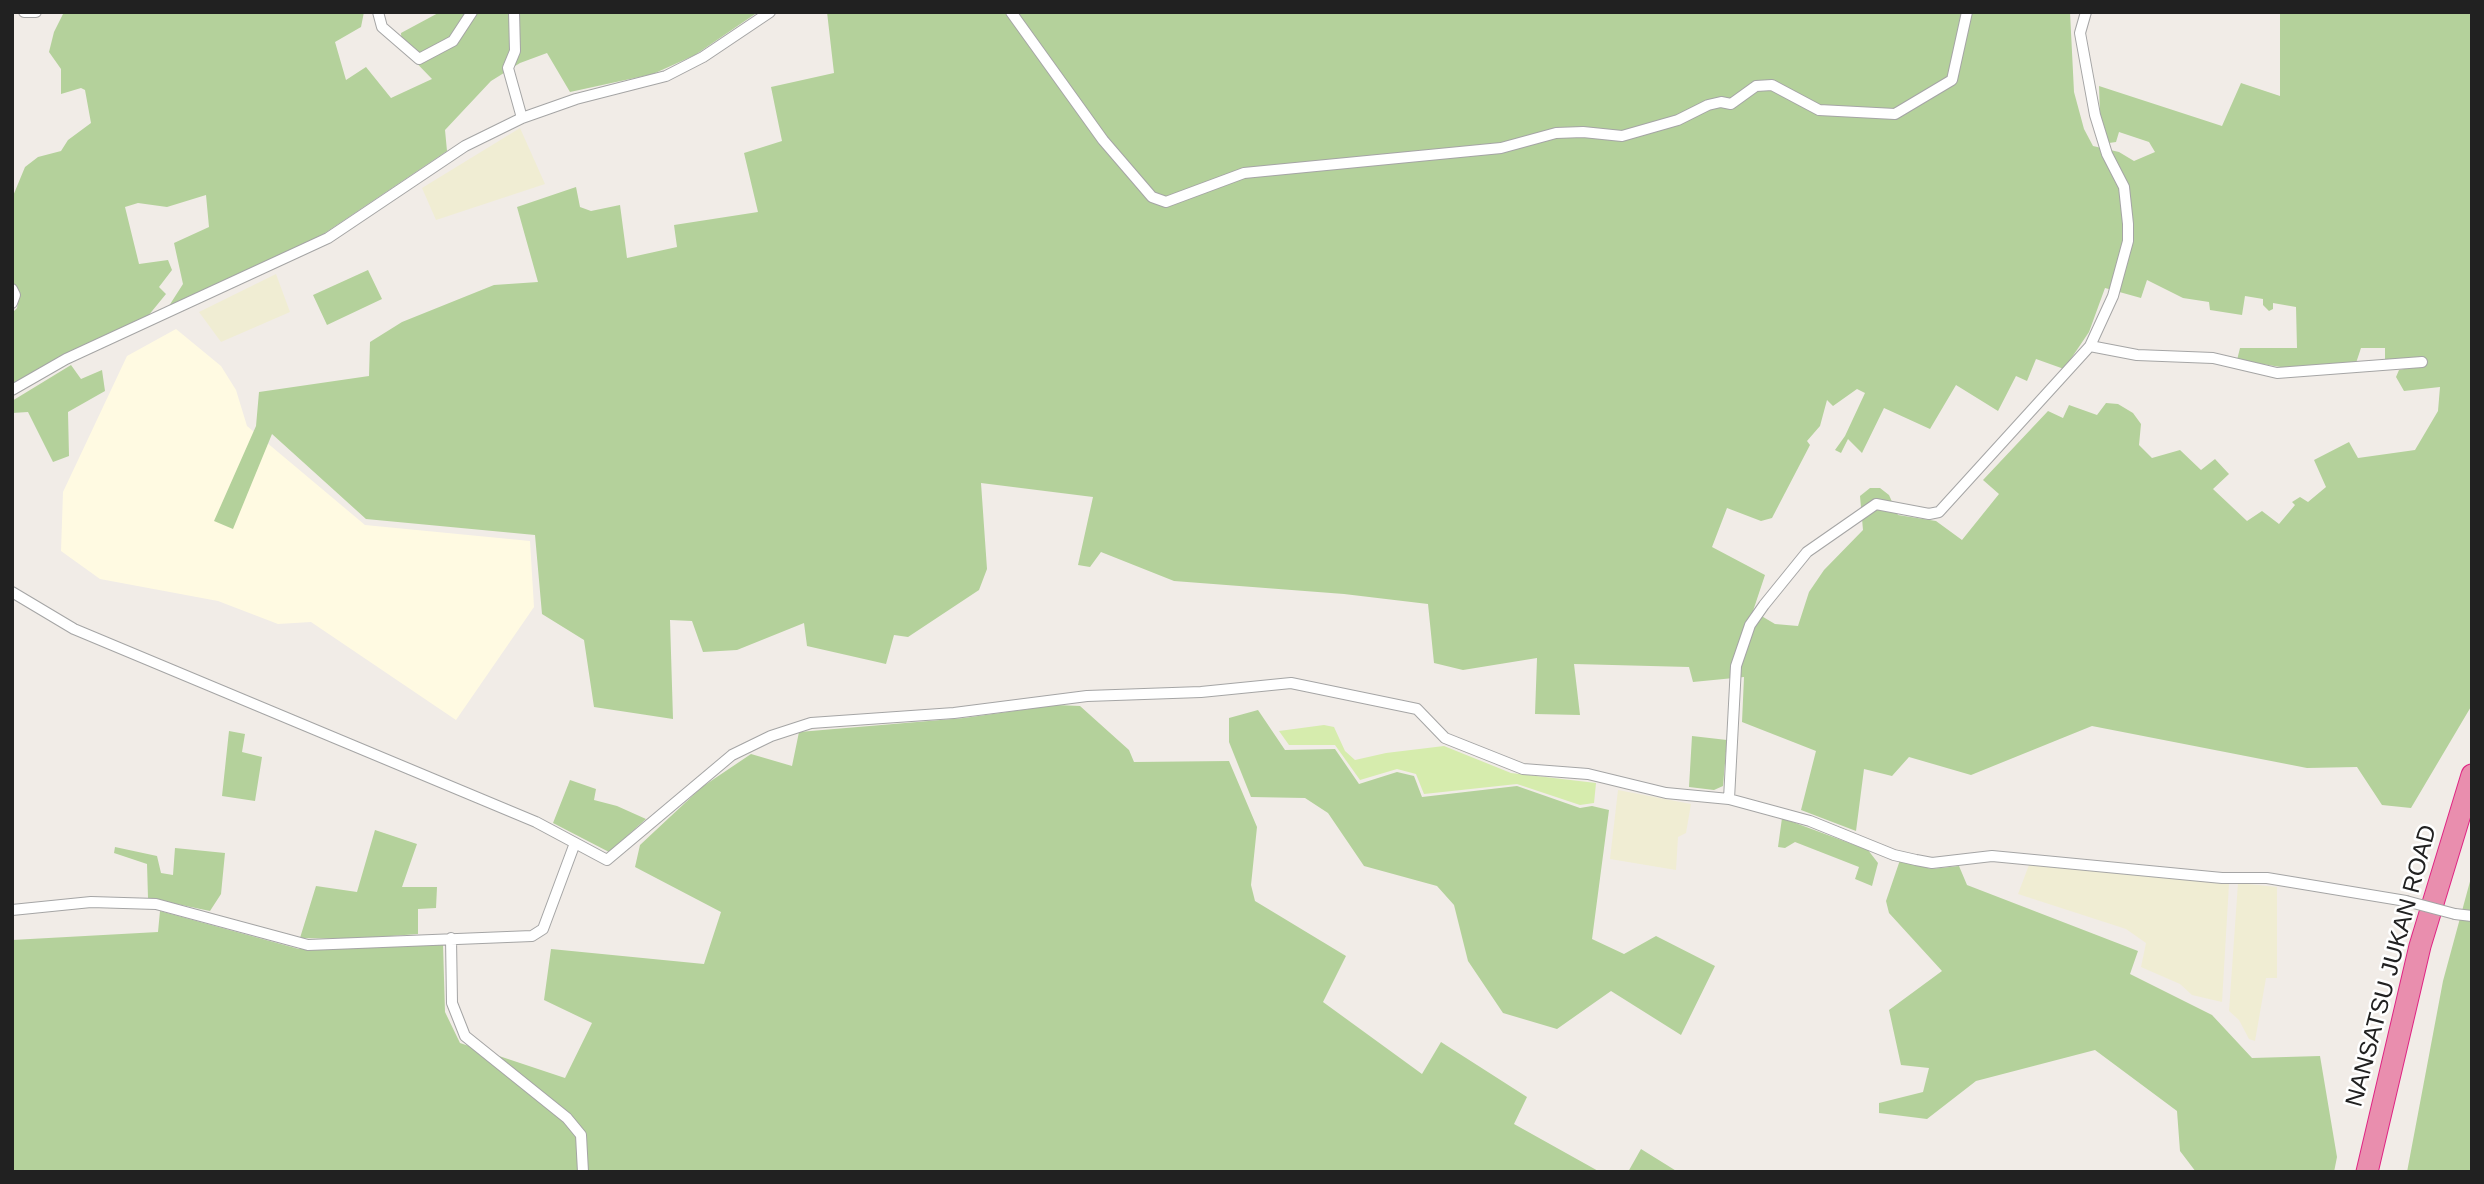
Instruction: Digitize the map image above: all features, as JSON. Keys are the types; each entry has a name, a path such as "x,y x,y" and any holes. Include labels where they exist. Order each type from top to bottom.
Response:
{"highway":[{"name":"NANSATSU JUKAN ROAD","path":"2367,1172 2420,946 2472,775"}],"street":[{"path":"24,12 36,12"},
{"path":"379,12 382,27 419,60 453,41 472,12"},
{"path":"514,12 515,51 508,68 522,118"},
{"path":"12,390 66,359 328,238 465,146 522,118 576,99 666,76 703,57 770,12"},
{"path":"1011,12 1103,140 1152,197 1167,202 1244,173 1501,148 1556,133 1583,132 1622,136 1692,116 1708,105 1721,102 1731,104 1756,86 1772,85 1819,110 1895,114 1952,80 1966,12"},
{"path":"1729,799 1736,666 1750,625 1764,605 1807,552 1876,504 1929,514 1939,512 2090,346 2113,296 2128,241 2128,224 2124,187 2107,153 2095,114 2080,33 2086,12"},
{"path":"12,289 15,295 12,303"},
{"path":"2090,346 2137,355 2213,358 2277,373 2422,362"},
{"path":"12,592 74,629 536,822 607,860 732,755 771,736 811,723 954,713 1087,696 1201,692 1291,683 1418,709 1446,738 1523,769 1588,774 1666,793 1729,799 1810,821 1894,855 1931,863 1992,856 2221,878 2267,878 2406,901 2472,916"},
{"path":"12,910 121,901 169,907 308,944 538,934 575,843"},
{"path":"452,938 452,1003 466,1036 567,1118 581,1135 583,1172"}],"shaded area":[{"path":"520,128 545,184 436,220 422,188"},
{"path":"276,274 290,312 221,342 199,312"},
{"path":"176,329 221,366 236,390 247,426 365,525 530,541 534,607 456,720 311,622 278,624 218,601 100,579 61,551 63,492 127,356"},
{"path":"1618,790 1691,804 1686,833 1678,837 1676,870 1610,859"},
{"path":"2029,865 2229,884 2222,1002 2192,995 2180,984 2141,967 2146,943 2126,929 2018,894"},
{"path":"2238,883 2277,887 2277,978 2266,978 2255,1041 2249,1039 2239,1020 2229,1011"}],"green space":[{"path":"64,12 364,12 361,27 335,42 346,80 366,67 391,98 432,79 402,48 401,33 440,12 758,12 695,55 653,74 570,92 547,53 520,63 491,81 445,130 447,151 322,235 167,309 183,284 174,243 209,227 206,195 167,207 138,203 125,207 139,264 168,260 172,270 159,287 166,294 148,316 12,384 12,313 17,308 19,295 12,283 13,196 25,167 38,157 61,151 68,140 91,123 85,90 81,88 61,94 61,69 49,52 54,32"},
{"path":"827,12 2070,12 2074,92 2084,129 2093,146 2119,152 2134,161 2155,152 2149,142 2119,132 2116,142 2109,143 2100,115 2099,86 2222,126 2241,83 2280,96 2280,12 2472,12 2472,705 2411,808 2382,805 2357,767 2307,768 2092,726 1971,775 1909,757 1892,776 1864,769 1856,831 1801,810 1816,751 1742,722 1744,677 1693,682 1689,667 1574,664 1580,715 1535,714 1537,658 1463,670 1434,663 1428,604 1344,594 1174,581 1101,552 1090,567 1078,565 1093,497 981,483 987,569 979,590 908,637 894,635 886,664 807,646 804,623 737,650 703,652 692,621 670,620 673,719 594,707 584,640 542,614 535,535 366,519 272,434 233,529 214,521 256,426 259,392 369,376 370,342 402,322 494,285 538,282 517,207 576,187 580,207 591,211 620,205 627,258 677,247 674,225 758,212 744,153 782,141 771,87 834,73","holes":["2147,280 2183,298 2209,302 2210,310 2242,315 2245,296 2263,299 2263,305 2269,311 2273,309 2273,303 2296,307 2297,348 2240,348 2237,360 2293,369 2355,366 2361,348 2385,348 2385,362 2424,365 2399,370 2396,377 2404,391 2440,387 2438,411 2415,450 2358,458 2349,442 2314,460 2326,487 2308,502 2300,497 2292,502 2295,505 2279,524 2262,511 2247,521 2213,489 2229,474 2215,459 2201,470 2180,450 2152,458 2139,445 2141,424 2133,413 2118,404 2106,403 2097,415 2069,405 2063,418 2048,411 1983,480 1999,494 1962,540 1936,521 1898,515 1889,495 1880,488 1870,488 1860,496 1863,530 1824,570 1809,592 1798,626 1775,624 1753,611 1765,575 1712,547 1727,508 1761,521 1772,518 1810,445 1807,441 1820,426 1827,400 1833,406 1857,389 1865,393 1845,436 1835,450 1841,453 1848,439 1862,453 1884,408 1930,429 1956,385 1998,411 2016,376 2027,381 2036,359 2064,369 2089,332 2105,288 2141,298"]},
{"path":"368,270 382,299 327,325 313,295"},
{"path":"71,365 81,379 102,370 105,391 68,412 69,456 53,462 28,412 12,413 12,401"},
{"path":"1057,705 1080,706 1129,750 1134,762 1229,761 1257,827 1251,885 1255,901 1346,956 1323,1002 1422,1074 1441,1042 1527,1097 1514,1124 1600,1172 12,1172 12,940 158,932 160,911 299,949 443,944 445,1012 460,1043 565,1078 592,1023 544,1000 551,949 704,964 721,912 635,867 640,845 702,787 751,754 792,766 799,732 964,718"},
{"path":"1258,710 1285,750 1335,749 1359,784 1397,772 1414,776 1422,797 1517,786 1580,808 1592,806 1609,810 1592,939 1624,954 1656,936 1715,966 1681,1035 1611,991 1557,1029 1503,1013 1468,961 1454,905 1437,886 1364,866 1328,813 1305,798 1251,797 1229,742 1229,718"},
{"path":"1324,725 1334,727 1345,751 1355,760 1444,746 1511,773 1596,783 1594,803 1580,805 1517,784 1424,794 1416,774 1397,769 1360,780 1335,745 1289,745 1279,731"},
{"path":"229,731 245,734 242,752 262,757 255,801 222,796"},
{"path":"1692,736 1727,740 1723,786 1714,790 1689,787"},
{"path":"570,780 596,789 594,800 617,806 646,819 609,852 553,823"},
{"path":"1782,818 1868,850 1878,863 1872,886 1855,879 1859,867 1795,842 1785,848 1778,847"},
{"path":"375,830 417,844 402,887 437,887 436,908 418,909 418,934 351,939 300,938 316,886 357,892"},
{"path":"115,847 157,856 161,873 173,875 175,848 225,853 221,894 210,911 148,898 147,864 114,853"},
{"path":"1900,860 1931,869 1959,866 1967,885 2138,951 2130,974 2212,1015 2252,1058 2320,1056 2337,1157 2334,1172 2196,1172 2180,1151 2177,1111 2095,1050 1976,1081 1927,1119 1879,1113 1879,1103 1923,1092 1929,1068 1901,1065 1889,1010 1942,971 1889,913 1886,901"},
{"path":"2472,874 2472,1172 2407,1172 2443,981"},
{"path":"1641,1149 1678,1172 1628,1172"}]}
